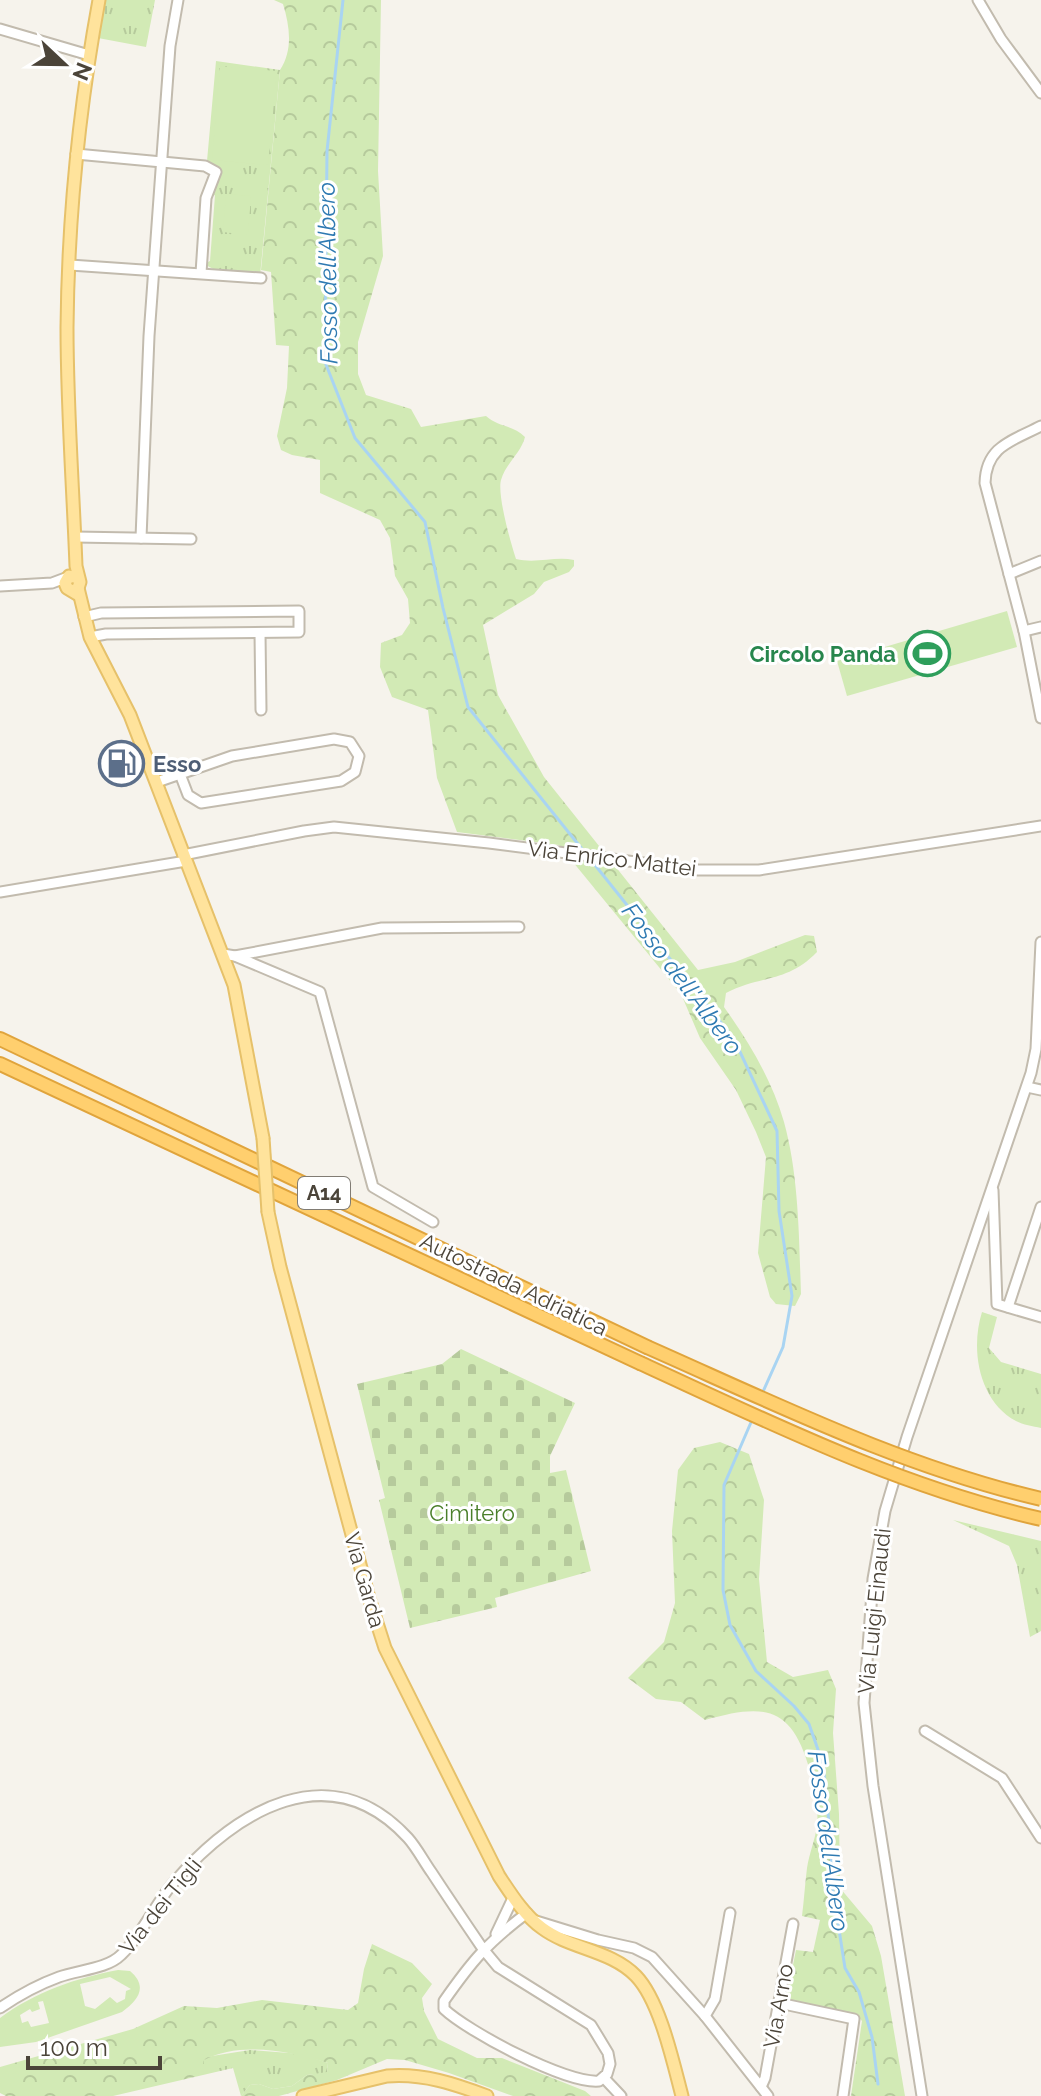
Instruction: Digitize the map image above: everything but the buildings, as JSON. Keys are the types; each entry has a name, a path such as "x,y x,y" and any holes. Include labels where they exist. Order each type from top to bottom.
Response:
{"highway":[{"name":"Autostrada Adriatica","path":"0,1039 647,1347 907,1460 955,1477 1041,1499"},
{"name":"Autostrada Adriatica","path":"0,1064 856,1462 959,1497 1041,1519"}],"main road":[{"name":"Via Garda","path":"99,0 76,154 70,265 68,392 75,583 84,617 90,637 130,715 185,858 229,955 263,1138 268,1212 349,1524 385,1648 513,1898 530,1917 556,1936 620,1964 637,1977 653,2004 682,2096"},
{"path":"303,2096 339,2092 387,2076 413,2075 454,2084 487,2096"}],"street":[{"path":"141,538 144,417 161,163 170,46 178,0"},
{"path":"978,0 1001,39 1041,93"},
{"path":"0,29 89,55"},
{"path":"76,154 205,166 216,172 206,198 201,273"},
{"path":"70,265 261,278"},
{"path":"1041,426 998,448 987,463 985,483 1024,631 1041,718"},
{"path":"75,537 191,539"},
{"path":"1009,574 1041,561"},
{"path":"0,586 75,583"},
{"path":"84,617 101,613 299,611 299,632 106,634 90,637"},
{"path":"195,612 195,633"},
{"path":"1024,631 1041,627"},
{"path":"260,633 261,710"},
{"path":"157,782 180,774 232,756 334,739 350,742 359,756 355,772 341,781 201,803 188,795 180,774"},
{"name":"Via Enrico Mattei","path":"0,892 334,827 698,870 759,870 1041,826"},
{"path":"229,955 382,928 519,927"},
{"name":"Via Luigi Einaudi","path":"922,2096 873,1786 864,1703 871,1606 885,1511 907,1437 1027,1087 1036,1049 1041,942"},
{"path":"229,955 320,992 373,1187 433,1222"},
{"path":"1027,1087 1041,1090"},
{"name":"Via Luigi Einaudi","path":"993,1186 997,1304 1008,1307"},
{"path":"1041,1207 1008,1307 1041,1317"},
{"path":"925,1731 1002,1778 1041,1838"},
{"name":"Via dei Tigli","path":"0,2008 36,1986 116,1959 129,1946 173,1883 219,1837 259,1811 301,1796 337,1797 363,1804 408,1838 498,1967 591,2025 608,2053 610,2064 604,2078"},
{"path":"495,1937 513,1898"},
{"path":"705,2016 715,1999 730,1913"},
{"path":"620,2095 604,2078 593,2082 575,2078 523,2058 444,2009 444,2001 495,1937 530,1917 643,1952 659,1963 765,2092"},
{"name":"Via Arno","path":"765,2092 793,1924"},
{"path":"779,2003 854,2019 843,2096"}],"green space":[{"path":"105,0 155,0 146,47 98,38"},
{"path":"274,0 381,0 378,171 383,256 358,342 358,374 366,395 411,409 421,427 486,416 525,437 503,474 500,487 516,559 567,559 574,560 574,566 569,572 544,582 534,594 483,625 498,695 544,777 698,970 735,962 805,935 814,936 817,952 806,962 784,974 726,993 724,1007 766,1076 779,1106 789,1143 800,1251 801,1294 795,1306 776,1304 770,1297 758,1253 766,1157 736,1090 700,1038 681,994 559,845 457,832 437,778 428,710 392,697 380,667 381,643 402,635 410,623 408,599 395,576 390,538 380,520 320,493 320,460 281,450 277,436 287,388 289,346 276,345 271,272 261,270 280,70 287,54 289,38 283,4"},
{"path":"216,61 280,70 260,276 217,271 204,264 210,261 215,195 209,198 218,180 219,169 207,161"},
{"path":"220,66 277,71 268,165 212,160"},
{"path":"226,194 251,196 248,235 223,232"},
{"name":"Circolo Panda","path":"1007,611 1017,647 847,696 837,661"},
{"path":"982,1312 997,1317 989,1348 1001,1362 1041,1374 1041,1428 1019,1422 1003,1412 986,1388 977,1342"},
{"name":"Cimitero","path":"461,1349 575,1403 550,1456 550,1473 566,1470 591,1571 495,1598 497,1607 410,1628 379,1500 385,1498 357,1384 442,1364"},
{"path":"720,1442 749,1454 764,1500 759,1579 767,1662 793,1677 828,1670 836,1689 833,1733 840,1888 872,1926 881,1956 905,2096 851,2096 862,2021 857,2015 786,2000 796,1950 813,1952 820,1920 802,1916 817,1812 810,1771 794,1733 785,1722 760,1712 705,1720 681,1702 656,1699 628,1678 664,1642 675,1603 672,1531 678,1470 694,1448"},
{"path":"953,1520 1041,1541 1041,1631 1030,1637 1017,1565 1009,1546"},
{"path":"372,1944 412,1963 432,1984 422,1998 424,2011 438,2039 477,2058 502,2058 591,2096 513,2096 405,2060 387,2059 337,2080 279,2096 241,2096 250,2085 259,2084 273,2089 292,2086 307,2075 327,2072 328,2063 282,2052 249,2049 218,2054 204,2060 203,2075 113,2096 6,2096 0,2093 0,2067 133,2029 184,2006 217,2008 262,2000 348,2010 358,2003"},
{"path":"130,1971 139,1982 137,1998 122,2012 36,2042 0,2047 0,2018 42,1993 102,1973","holes":["110,1977 131,1989 126,1991 125,1999 117,2003 110,1997 95,2009 85,2006 80,1984","43,2001 49,2023 31,2027 28,2021 22,2023 20,2015 30,2009 32,2012 40,2009 38,2002"]},
{"path":"250,2050 302,2054 328,2063 327,2073 307,2075 292,2086 273,2089 259,2084 250,2085 241,2096 233,2068 203,2075 203,2060"}],"waterway":[{"name":"Fosso dell'Albero","path":"343,0 327,151 325,362 355,438 425,522 468,707 586,854"},
{"name":"Fosso dell'Albero","path":"591,860 734,1039 777,1131 779,1211 792,1296 783,1347 762,1394"},
{"name":"Fosso dell'Albero","path":"752,1420 724,1485 723,1590 730,1625 756,1671 809,1724 823,1764 833,1891 845,1968 859,1992 872,2037 878,2084"}],"place":[{"name":"Circolo Panda","path":"927,654"},
{"name":"Esso","path":"122,764"}]}
